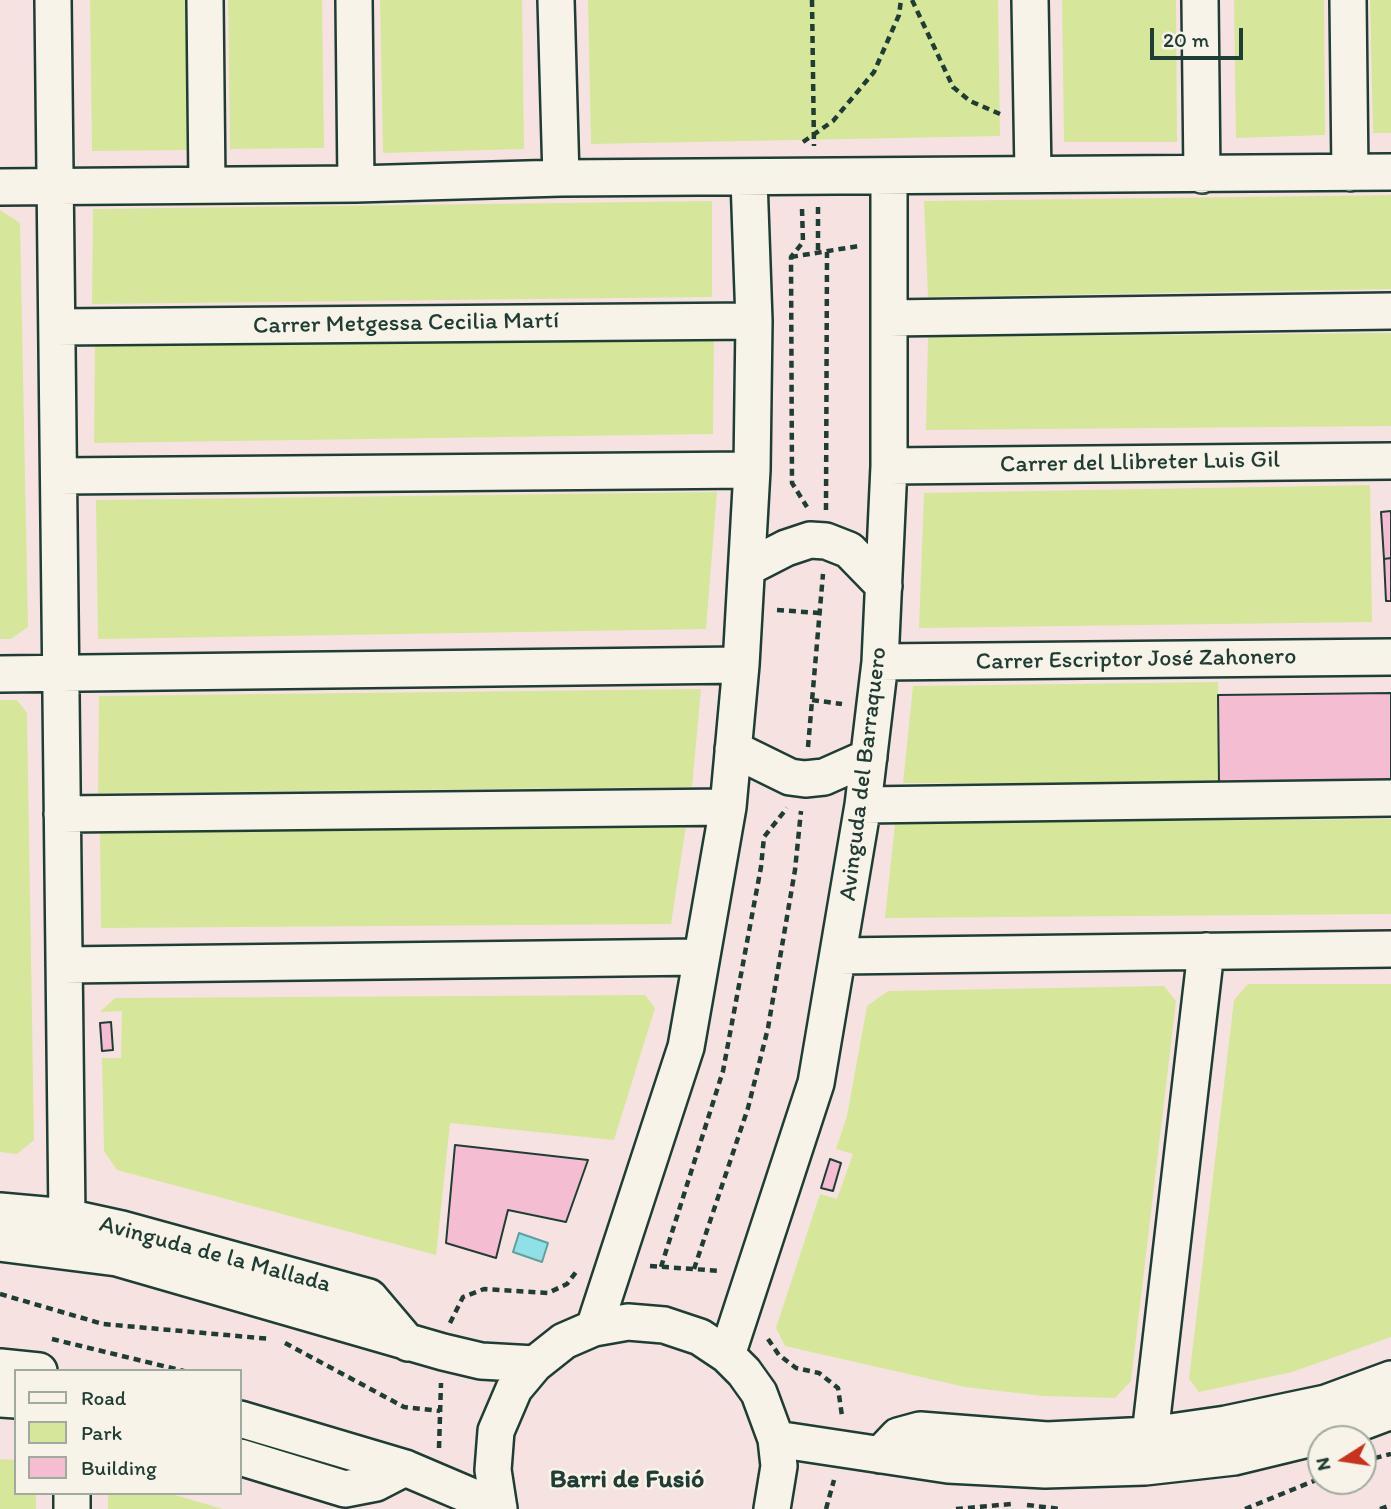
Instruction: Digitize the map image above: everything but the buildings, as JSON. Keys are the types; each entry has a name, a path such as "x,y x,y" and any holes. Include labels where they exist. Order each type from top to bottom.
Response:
{"street":[{"path":"53,0 67,1217"},
{"path":"205,0 207,185"},
{"path":"354,0 356,184"},
{"path":"556,0 561,178"},
{"path":"1030,0 1033,173"},
{"path":"1200,0 1202,175"},
{"path":"1348,0 1350,173"},
{"path":"0,187 356,184 561,178 749,179 1033,173 1202,175 1391,172"},
{"name":"Avinguda del Barraquero","path":"727,1355 816,1083 863,805 880,662 890,466 889,176"},
{"path":"594,1328 686,1047 728,807 745,609 752,470 754,321 749,179"},
{"path":"889,318 1391,311"},
{"name":"Carrer Metgessa Cecilia Martí","path":"57,327 754,321"},
{"name":"Carrer del Llibreter Luis Gil","path":"890,466 1391,461"},
{"path":"59,476 752,470"},
{"path":"747,569 786,548 810,540 826,541 849,550 884,586"},
{"name":"Carrer Escriptor José Zahonero","path":"880,662 1391,657"},
{"path":"0,674 741,665"},
{"path":"733,749 790,777 805,779 824,777 869,757"},
{"path":"863,805 1391,798"},
{"path":"62,814 728,807"},
{"path":"839,956 1391,949"},
{"path":"1150,1435 1206,951"},
{"path":"64,965 700,957"},
{"name":"Avinguda de la Mallada","path":"0,1211 67,1217 122,1229 369,1297 408,1343"},
{"name":"Avinguda de la Mallada","path":"0,1243 117,1258 443,1352 481,1361 535,1364"},
{"path":"499,1509 492,1470 496,1431 514,1389 535,1364 564,1341 594,1328 628,1322 664,1325 700,1337 727,1355 759,1392 776,1439 779,1466 772,1509"},
{"path":"0,1367 40,1354"},
{"path":"880,1455 898,1436 920,1430 1047,1440 1150,1435 1226,1424 1326,1403 1391,1379"},
{"path":"776,1439 947,1465 1045,1470 1145,1467 1234,1457 1333,1433 1391,1411"},
{"path":"242,1420 405,1468 499,1509"},
{"path":"242,1458 345,1489 376,1483 405,1468"}],"path":[{"path":"810,178 813,134 812,0"},
{"path":"818,253 810,178 801,143 832,121 874,72 899,15 901,0"},
{"path":"912,0 953,88 970,101 1000,115 1032,113"},
{"path":"752,262 888,242"},
{"path":"694,1269 748,1108 768,1028 794,870 805,779 826,541 827,251"},
{"path":"745,609 819,613"},
{"path":"438,1481 443,1352 451,1318 463,1297 484,1289 548,1293 567,1284 588,1256 614,1263 753,1274"},
{"path":"0,1294 103,1324 280,1340 404,1407 440,1411"},
{"path":"766,1330 768,1339 779,1354 796,1368 819,1373 838,1388 844,1449 826,1509"},
{"path":"40,1354 167,1369"},
{"path":"1245,1509 1307,1484"},
{"path":"956,1509 1017,1504 1061,1509"},
{"path":"1380,1509 1391,1505"}],"green space":[{"path":"90,0 186,0 187,150 92,151"},
{"path":"228,0 322,0 324,148 230,149"},
{"path":"380,0 522,0 524,149 383,153"},
{"path":"588,0 998,0 1000,136 591,144"},
{"path":"1062,0 1176,0 1177,142 1064,142"},
{"path":"1234,0 1324,0 1325,135 1236,138"},
{"path":"1370,0 1391,0 1391,133 1373,133"},
{"path":"1391,195 1391,289 928,297 924,201"},
{"path":"712,201 712,297 92,304 93,209"},
{"path":"0,210 20,223 28,627 11,639 0,639"},
{"path":"1391,333 1391,426 926,430 928,337"},
{"path":"714,340 713,434 94,443 95,344"},
{"path":"1370,485 1372,622 919,628 924,493"},
{"path":"717,492 706,629 98,639 96,500"},
{"path":"1218,682 1219,784 903,783 913,686"},
{"path":"701,689 692,787 98,793 99,696"},
{"path":"0,700 17,700 27,713 34,1140 17,1154 0,1152"},
{"path":"1391,819 1391,914 885,918 895,823"},
{"path":"686,826 671,924 101,928 100,831"},
{"path":"1248,984 1391,984 1391,1337 1292,1372 1199,1392 1189,1379 1234,1000"},
{"path":"1164,986 1176,1001 1131,1381 1115,1398 1043,1396 965,1387 785,1346 776,1328 820,1194 837,1199 853,1154 836,1149 847,1116 867,1006 888,991"},
{"path":"645,995 655,1008 614,1140 450,1123 436,1255 117,1170 104,1151 102,1058 121,1058 122,1011 100,1012 115,998"},
{"path":"0,1459 14,1460 14,1495 36,1495 36,1509 0,1509"},
{"path":"108,1495 175,1495 223,1509 108,1509"}],"water":[{"path":"519,1233 548,1243 542,1262 513,1252"}],"district":[{"name":"Barri de Fusió","path":"627,1480"}]}
